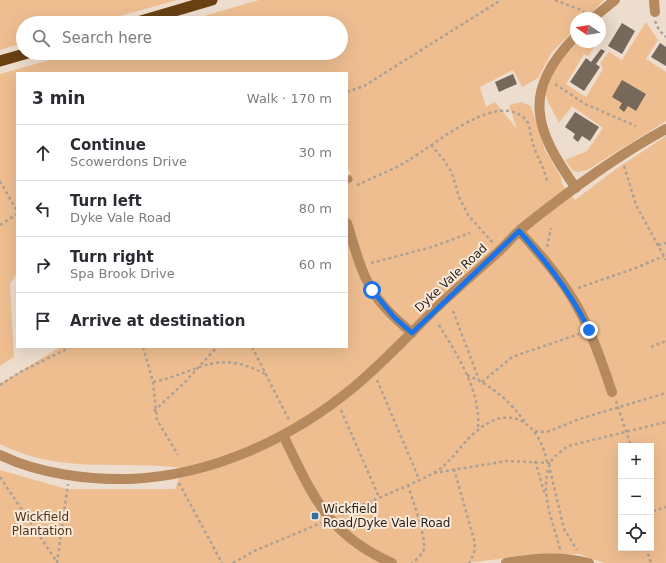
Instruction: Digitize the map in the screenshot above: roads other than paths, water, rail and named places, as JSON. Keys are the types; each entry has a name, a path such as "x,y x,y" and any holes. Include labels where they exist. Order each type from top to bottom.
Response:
{"highway":[{"path":"158,16 212,0"},
{"path":"0,61 16,56"}],"street":[{"path":"600,12 615,0"},
{"path":"654,0 655,12"},
{"path":"570,42 559,53 545,77 539,102 543,129 555,158 576,188"},
{"name":"Dyke Vale Road","path":"0,455 39,469 70,475 112,479 151,478 218,463 283,435 337,401 373,370 519,231 621,155 666,129"},
{"path":"348,226 365,276 372,290 394,317 412,333"},
{"path":"519,231 545,261 577,306 589,330 612,392"},
{"path":"283,435 311,491 330,520 344,535 358,545 392,563"},
{"path":"506,563 531,559 562,558 588,562"}],"place":[{"name":"Wickfield Road/Dyke Vale Road","path":"315,516"}],"park label":[{"name":"Wickfield Plantation","path":"42,524"}]}
